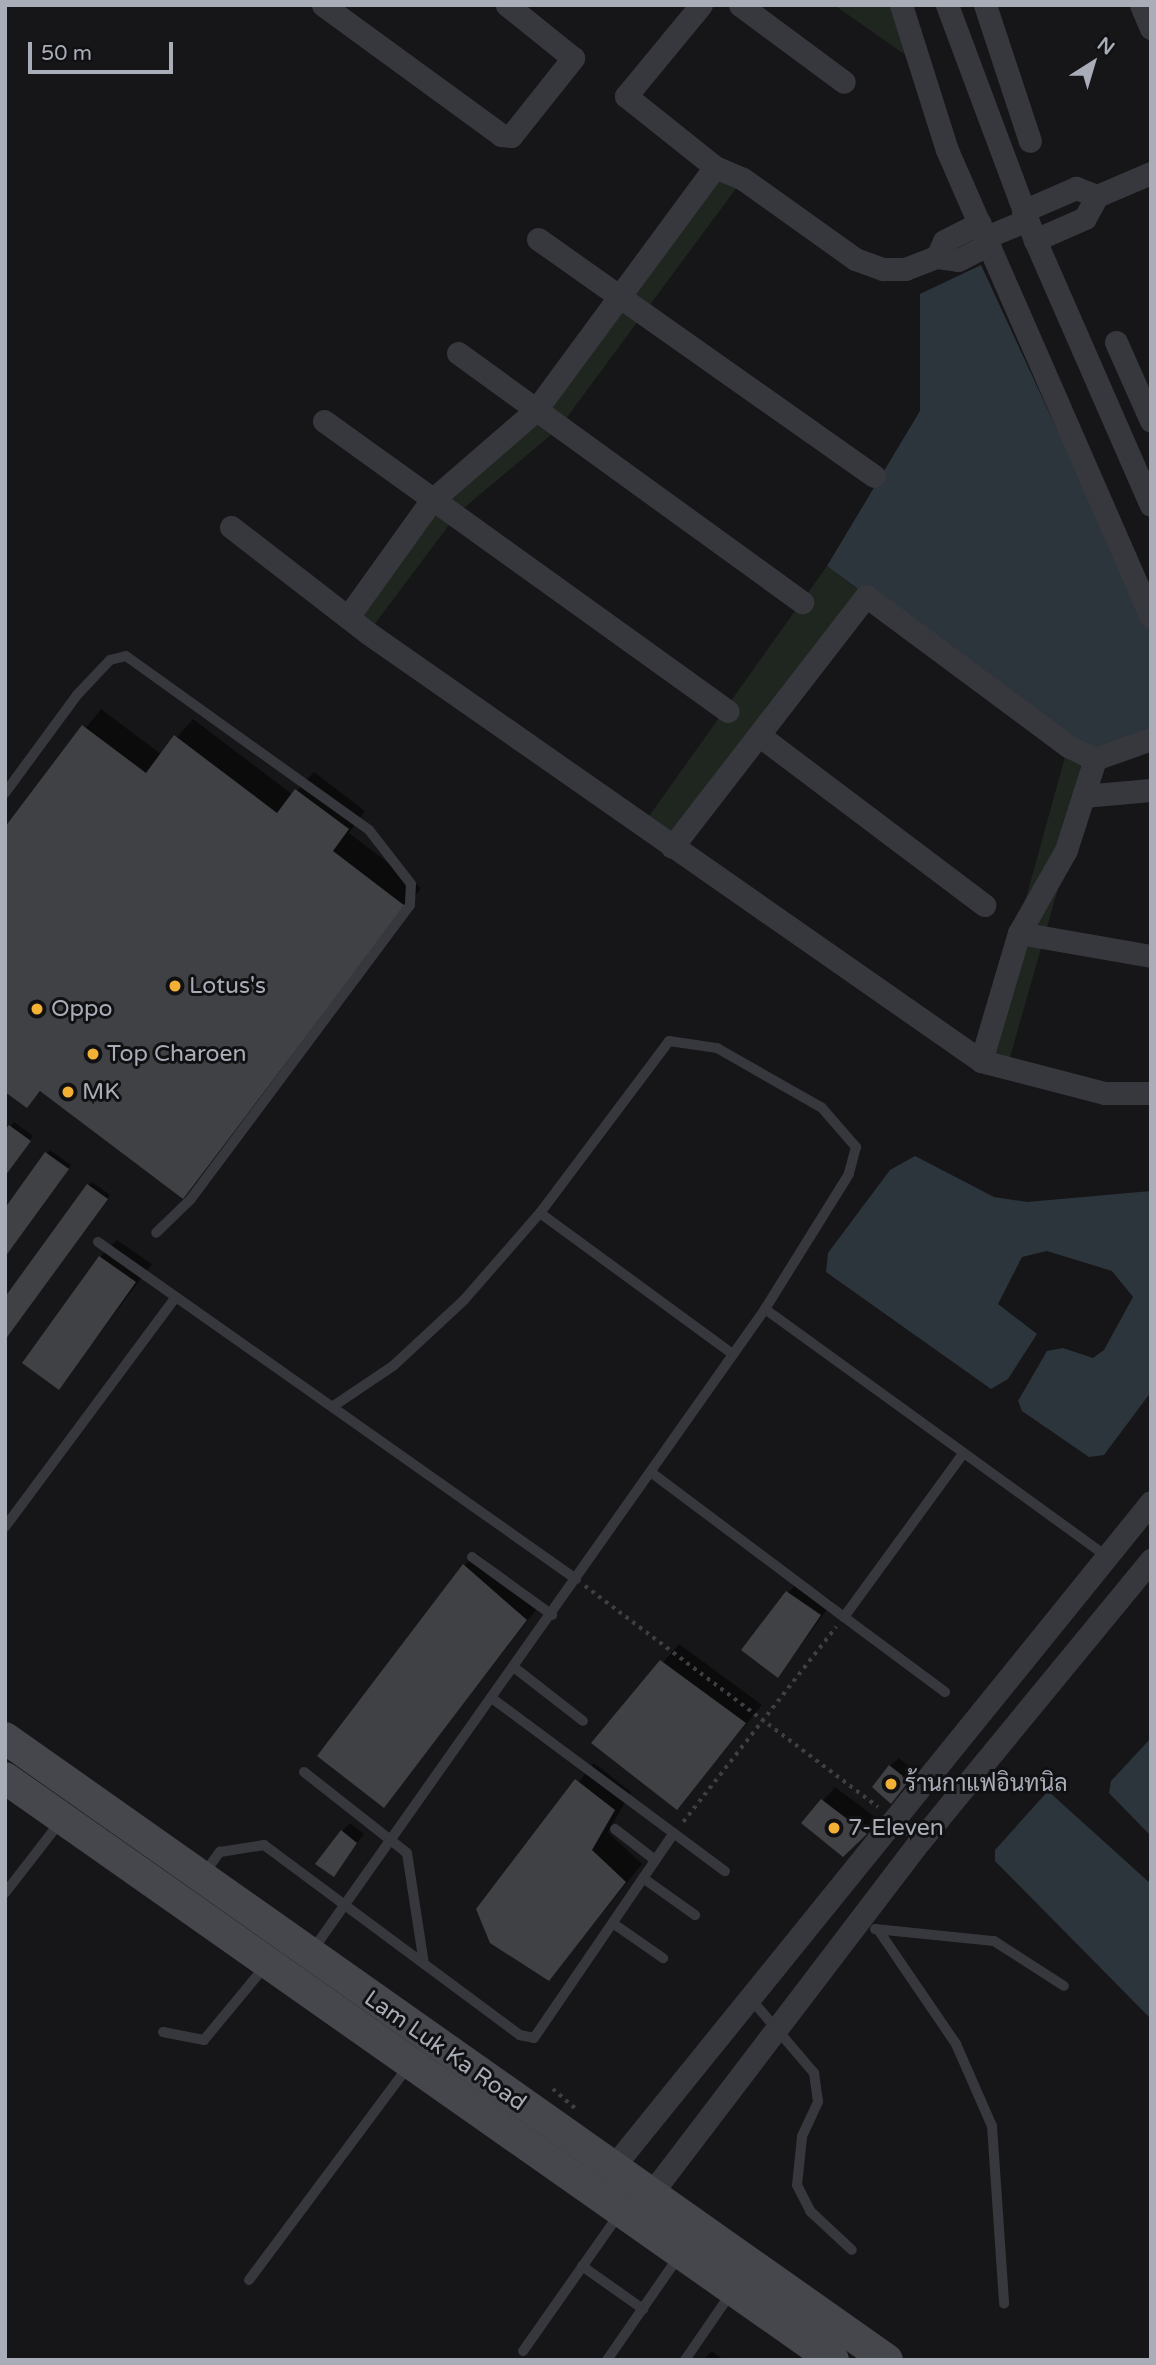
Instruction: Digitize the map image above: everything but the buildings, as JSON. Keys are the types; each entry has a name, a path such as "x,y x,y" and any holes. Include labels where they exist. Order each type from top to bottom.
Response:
{"main road":[{"name":"Lam Luk Ka Road","path":"5,1738 308,1957 887,2360"},
{"name":"Lam Luk Ka Road","path":"5,1778 681,2253 820,2356"}],"street":[{"path":"323,5 501,135 511,136 573,58 507,5"},
{"path":"701,5 625,96 715,167 743,179 855,259 905,269 937,257 958,260 985,235 1028,224 1085,218 1097,195 1151,173"},
{"path":"740,5 844,82"},
{"path":"901,5 947,150 1151,617"},
{"path":"947,5 1028,224 1151,505"},
{"path":"985,5 1031,141"},
{"path":"1141,5 1151,28"},
{"path":"350,614 431,501 535,411 623,296 715,167"},
{"path":"1028,224 1076,188 1097,195"},
{"path":"538,239 623,296 874,476"},
{"path":"1116,342 1151,421"},
{"path":"458,353 802,603"},
{"path":"324,421 431,501 458,513 727,710"},
{"path":"231,527 672,847 981,1061 1105,1093 1151,1093"},
{"path":"672,847 866,596 1068,746 1095,760 1147,742"},
{"path":"760,736 984,905"},
{"path":"981,1061 1019,933 1066,850 1095,760"},
{"path":"1083,796 1151,790"},
{"path":"1019,933 1151,956"},
{"path":"613,2167 750,1998 891,1817 1151,1502"},
{"path":"650,2195 775,2027 868,1926 920,1841 1151,1560"}],"lane":[{"path":"5,793 77,695 110,660 126,656 369,830 411,884 402,916 198,1189 156,1233"},
{"path":"308,1957 515,1668 765,1309 849,1174 856,1147 822,1108 717,1048 669,1041 540,1213 464,1300 393,1366 335,1405"},
{"path":"540,1213 732,1353"},
{"path":"97,1242 175,1298 335,1405 576,1580"},
{"path":"5,1527 175,1298"},
{"path":"765,1309 1107,1557"},
{"path":"844,1617 963,1454"},
{"path":"652,1473 945,1692"},
{"path":"472,1557 552,1615"},
{"path":"515,1668 583,1721"},
{"path":"493,1699 724,1871"},
{"path":"304,1772 393,1838 407,1853 417,1887 424,1964"},
{"path":"891,1817 920,1841"},
{"path":"6,1895 63,1819"},
{"path":"615,1829 655,1860"},
{"path":"200,1878 220,1852 264,1845 520,2035 534,2038 674,1833"},
{"path":"643,1878 695,1914"},
{"path":"614,1924 663,1958"},
{"path":"868,1926 994,1941 1064,1986"},
{"path":"868,1926 956,2044 992,2126 1004,2304"},
{"path":"163,2032 204,2040 268,1963"},
{"path":"750,1998 775,2027 819,2089 802,2137 797,2185 810,2211 852,2250"},
{"path":"249,2280 411,2063"},
{"path":"523,2351 621,2211"},
{"path":"607,2360 681,2253"},
{"path":"582,2266 643,2309"},
{"path":"685,2360 733,2290"}],"path":[{"path":"576,1580 891,1817"},
{"path":"674,1833 844,1617"},
{"path":"553,2089 577,2107"}],"shaded area":[{"path":"834,5 905,5 920,65"},
{"path":"715,167 743,179 559,428 458,513 368,633 350,614 431,501 535,411"},
{"path":"981,265 1151,633 1151,733 1100,753 1068,746 827,566 920,411 920,294"},
{"path":"827,566 866,596 672,847 642,826"},
{"path":"1068,746 1095,759 1006,1071 981,1061"},
{"path":"915,1156 994,1197 1027,1202 1151,1191 1151,1392 1104,1455 1089,1457 1022,1411 1018,1401 1047,1351 1063,1348 1093,1358 1104,1350 1133,1297 1112,1271 1047,1251 1022,1257 998,1304 1037,1334 1008,1379 991,1389 826,1272 828,1253 890,1170"},
{"path":"1151,1738 1151,1836 1109,1793 1111,1781"},
{"path":"1048,1791 1151,1884 1151,2019 995,1861 995,1850"}],"place":[{"name":"Lotus's","path":"175,986"},
{"name":"Oppo","path":"37,1009"},
{"name":"Top Charoen","path":"93,1054"},
{"name":"MK","path":"68,1092"},
{"name":"ร้านกาแฟอินทนิล","path":"891,1784"},
{"name":"7-Eleven","path":"834,1828"}]}
